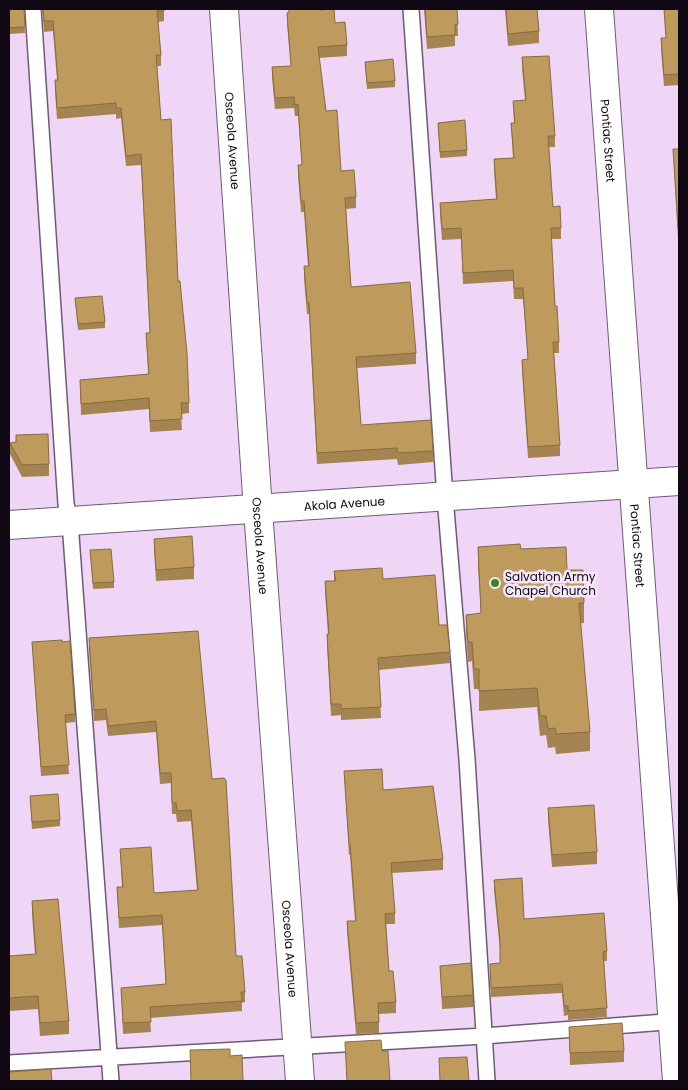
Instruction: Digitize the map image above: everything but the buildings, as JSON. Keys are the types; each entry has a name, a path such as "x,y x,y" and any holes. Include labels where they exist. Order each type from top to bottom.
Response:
{"street":[{"name":"Osceola Avenue","path":"224,9 258,510 300,1081"},
{"name":"Pontiac Street","path":"599,9 676,1021 677,1081"},
{"name":"Akola Avenue","path":"9,525 679,481"}],"lane":[{"path":"33,9 66,504 70,522 111,1081"},
{"path":"411,9 444,496 467,759 487,1081"},
{"path":"9,1063 484,1036 676,1021"}],"place":[{"name":"Salvation Army Chapel Church","path":"495,583"}]}
